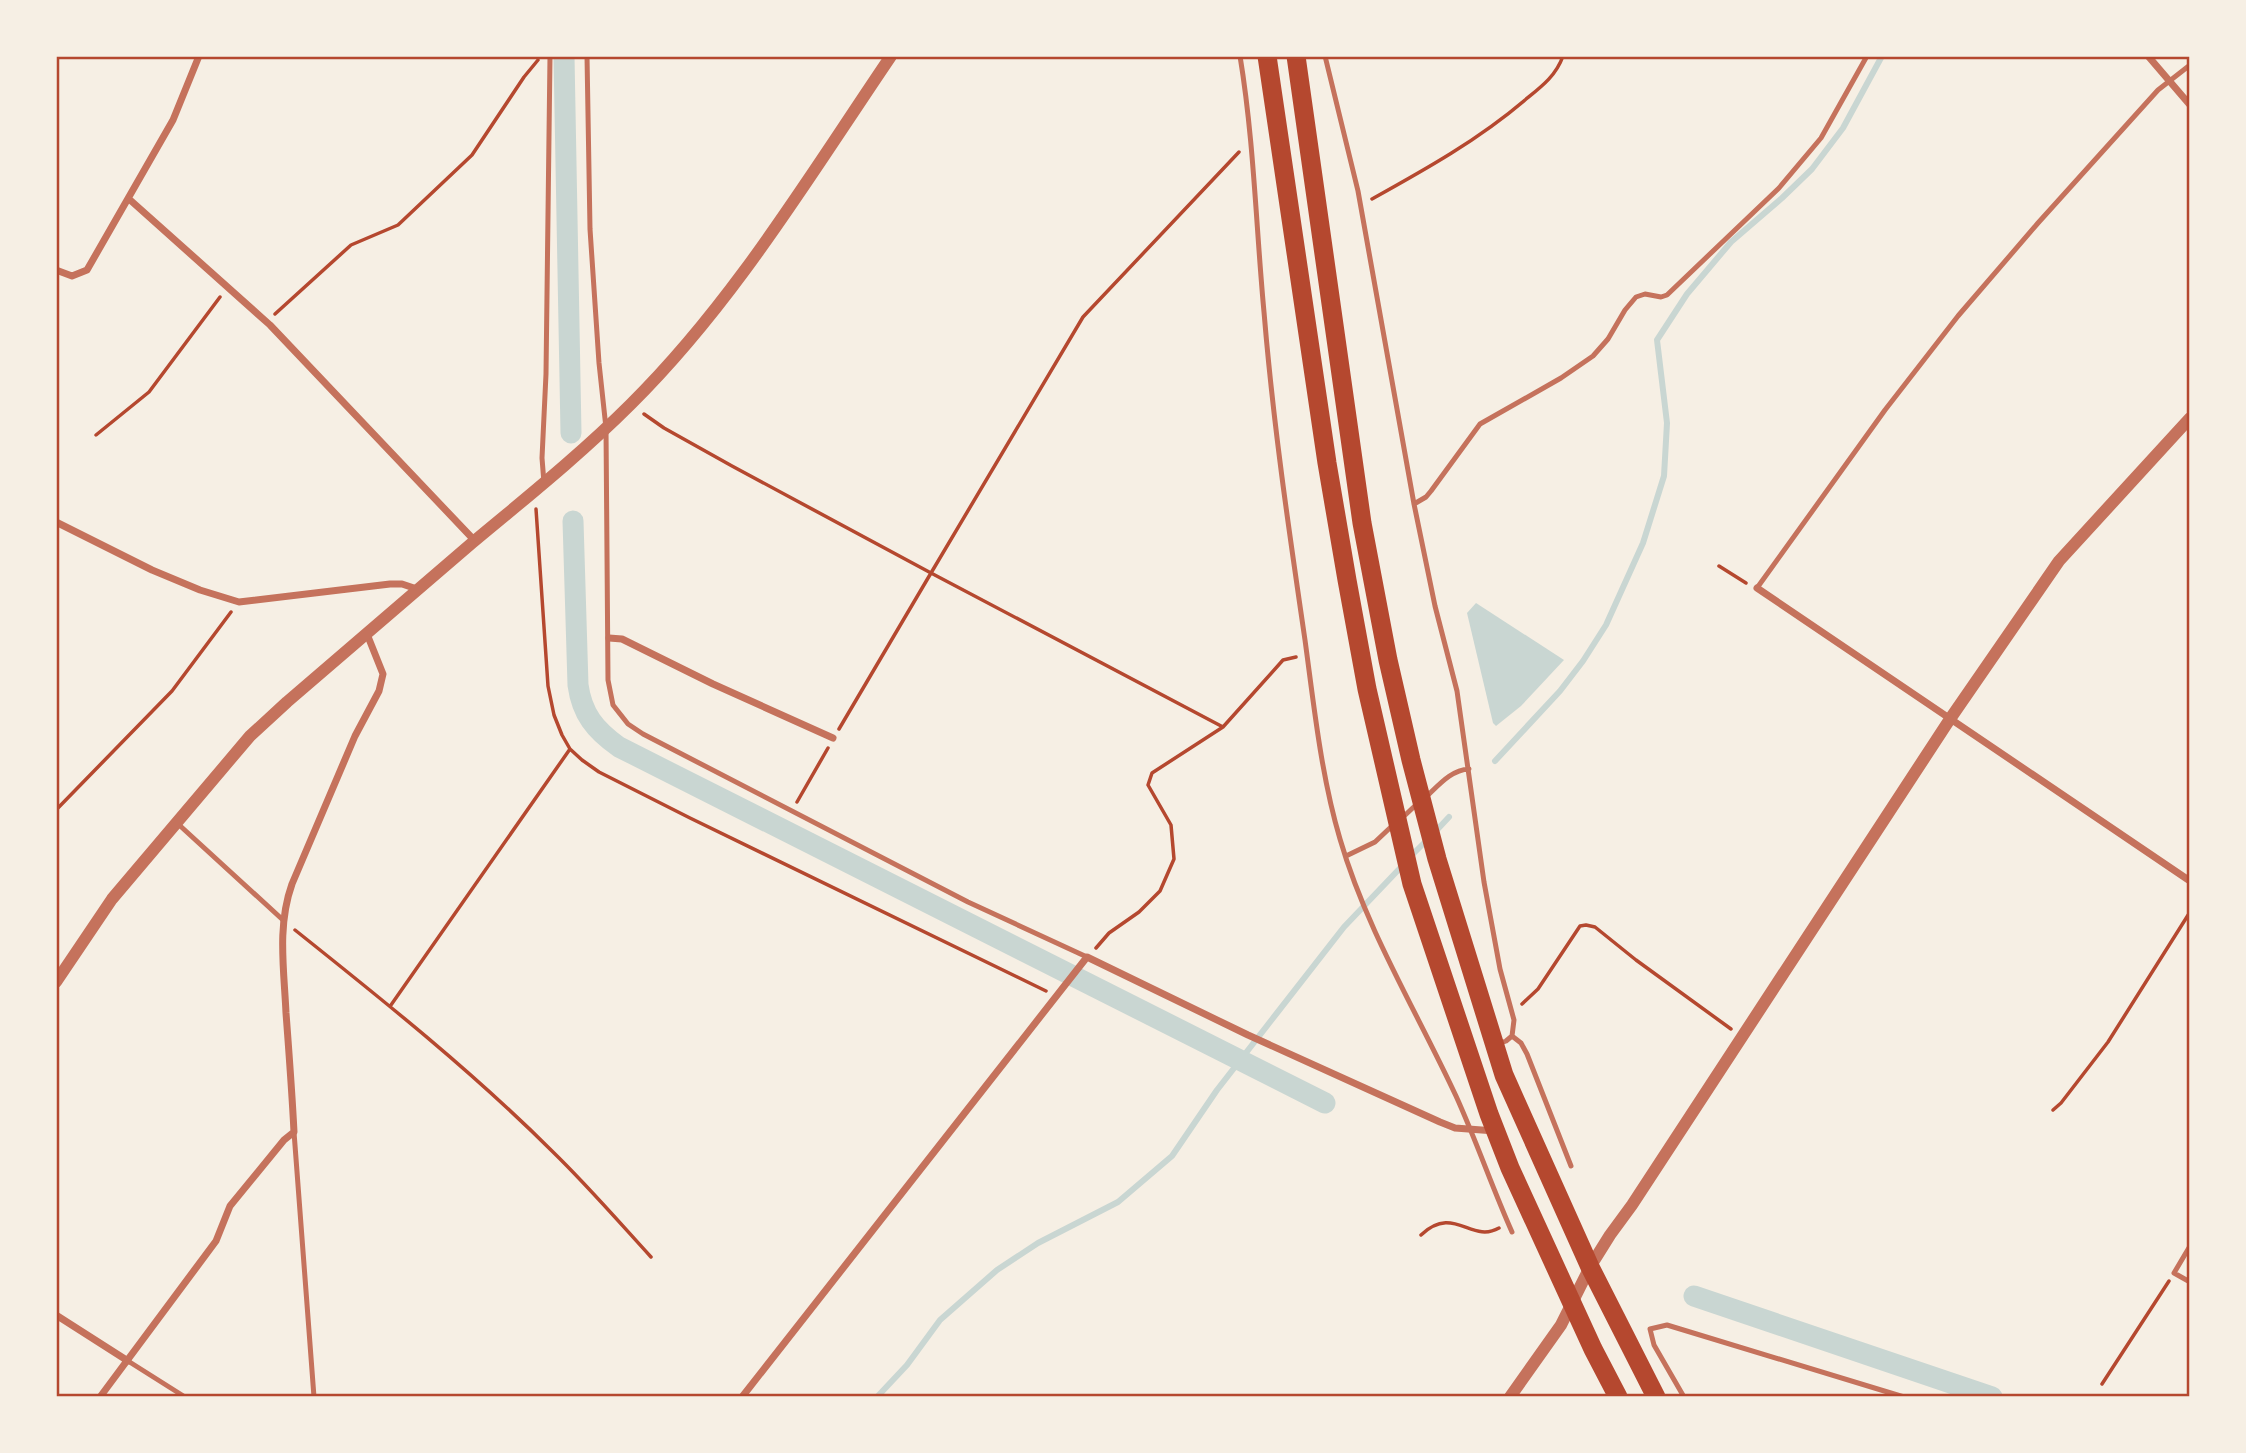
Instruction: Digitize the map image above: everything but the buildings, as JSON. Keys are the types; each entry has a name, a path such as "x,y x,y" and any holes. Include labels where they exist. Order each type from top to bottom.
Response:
{"highway":[{"path":"1267,56 1327,463 1367,688 1412,884 1495,1130 1572,1303 1618,1397"},
{"path":"1296,56 1362,523 1388,660 1437,859 1503,1041 1504,1075 1590,1267 1656,1397"}],"street":[{"path":"56,270 72,276 87,270 173,120 199,56"},
{"path":"56,982 112,900 250,736 632,404 705,320 766,241 891,56"},
{"path":"2148,56 2190,105"},
{"path":"129,199 266,322 475,541"},
{"path":"1510,1397 1550,1342 1590,1267 1950,719 2059,561 2190,418"},
{"path":"56,522 152,570 200,590 239,602 390,584 402,584 417,589"},
{"path":"1757,588 2190,881"},
{"path":"100,1397 216,1241 230,1206 284,1140 294,1132 283,920 286,901 297,872 355,736 379,691 383,674 367,634"},
{"path":"609,638 622,639 713,684 834,738"},
{"path":"742,1397 1087,957 1248,1035 1440,1122 1455,1128 1495,1130"},
{"path":"56,1314 128,1361"}],"lane":[{"path":"544,483 542,458 546,374 550,56"},
{"path":"587,56 590,229 606,428 608,680 613,705 628,724 691,761 968,902 1087,957"},
{"path":"1240,56 1285,502 1333,809 1359,892 1457,1099 1513,1232"},
{"path":"1325,56 1361,205 1414,504 1435,606 1457,691 1486,894 1500,969 1514,1020 1503,1041 1521,1043 1572,1167"},
{"path":"1414,504 1431,491 1480,424 1561,378 1593,356 1608,339 1636,297 1645,294 1661,297 1667,295 1779,188 1821,138 1867,56"},
{"path":"1757,588 1885,410 1958,316 2158,90 2190,65"},
{"path":"1346,856 1375,842 1452,774 1461,769 1469,769"},
{"path":"177,823 283,920"},
{"path":"294,1132 314,1397"},
{"path":"2190,1246 2174,1273 2190,1282"},
{"path":"1684,1397 1654,1345 1650,1329 1656,1326 1667,1325 1904,1397"},
{"path":"128,1361 185,1397"}],"path":[{"path":"266,322 351,245 398,225 472,155 541,56"},
{"path":"1361,205 1421,173 1500,121 1550,79 1563,56"},
{"path":"792,811 1083,317 1250,140"},
{"path":"96,435 149,392 228,287"},
{"path":"632,404 664,428 1223,727"},
{"path":"532,493 538,518 548,686 554,715 570,749 582,760 622,783 1057,996"},
{"path":"1719,566 1757,588"},
{"path":"56,810 172,691 239,602"},
{"path":"1087,957 1109,933 1139,912 1160,891 1174,859 1171,825 1148,785 1152,772 1223,727 1283,660 1307,656"},
{"path":"390,1006 570,749"},
{"path":"2053,1110 2108,1042 2190,912"},
{"path":"283,920 390,1006 554,1152 651,1256"},
{"path":"1510,1008 1530,998 1580,926 1586,925 1595,927 1742,1037"},
{"path":"1421,1235 1438,1222 1453,1222 1485,1232 1496,1231 1508,1222"},
{"path":"2102,1384 2174,1273"}],"shaded area":[{"path":"1476,603 1564,660 1521,706 1496,726 1493,723 1467,613"}],"waterway":[{"path":"564,56 571,433"},
{"path":"1495,761 1560,691 1583,661 1606,625 1643,543 1664,476 1667,423 1657,340 1687,294 1731,242 1812,169 1843,128 1882,56"},
{"path":"573,521 578,685 586,713 611,741 1325,1103"},
{"path":"1435,832 1449,817"},
{"path":"1410,857 1427,840"},
{"path":"877,1397 907,1365 940,1320 997,1270 1038,1243 1118,1202 1172,1156 1217,1090 1344,927 1403,865"},
{"path":"1694,1296 1992,1397"}]}
